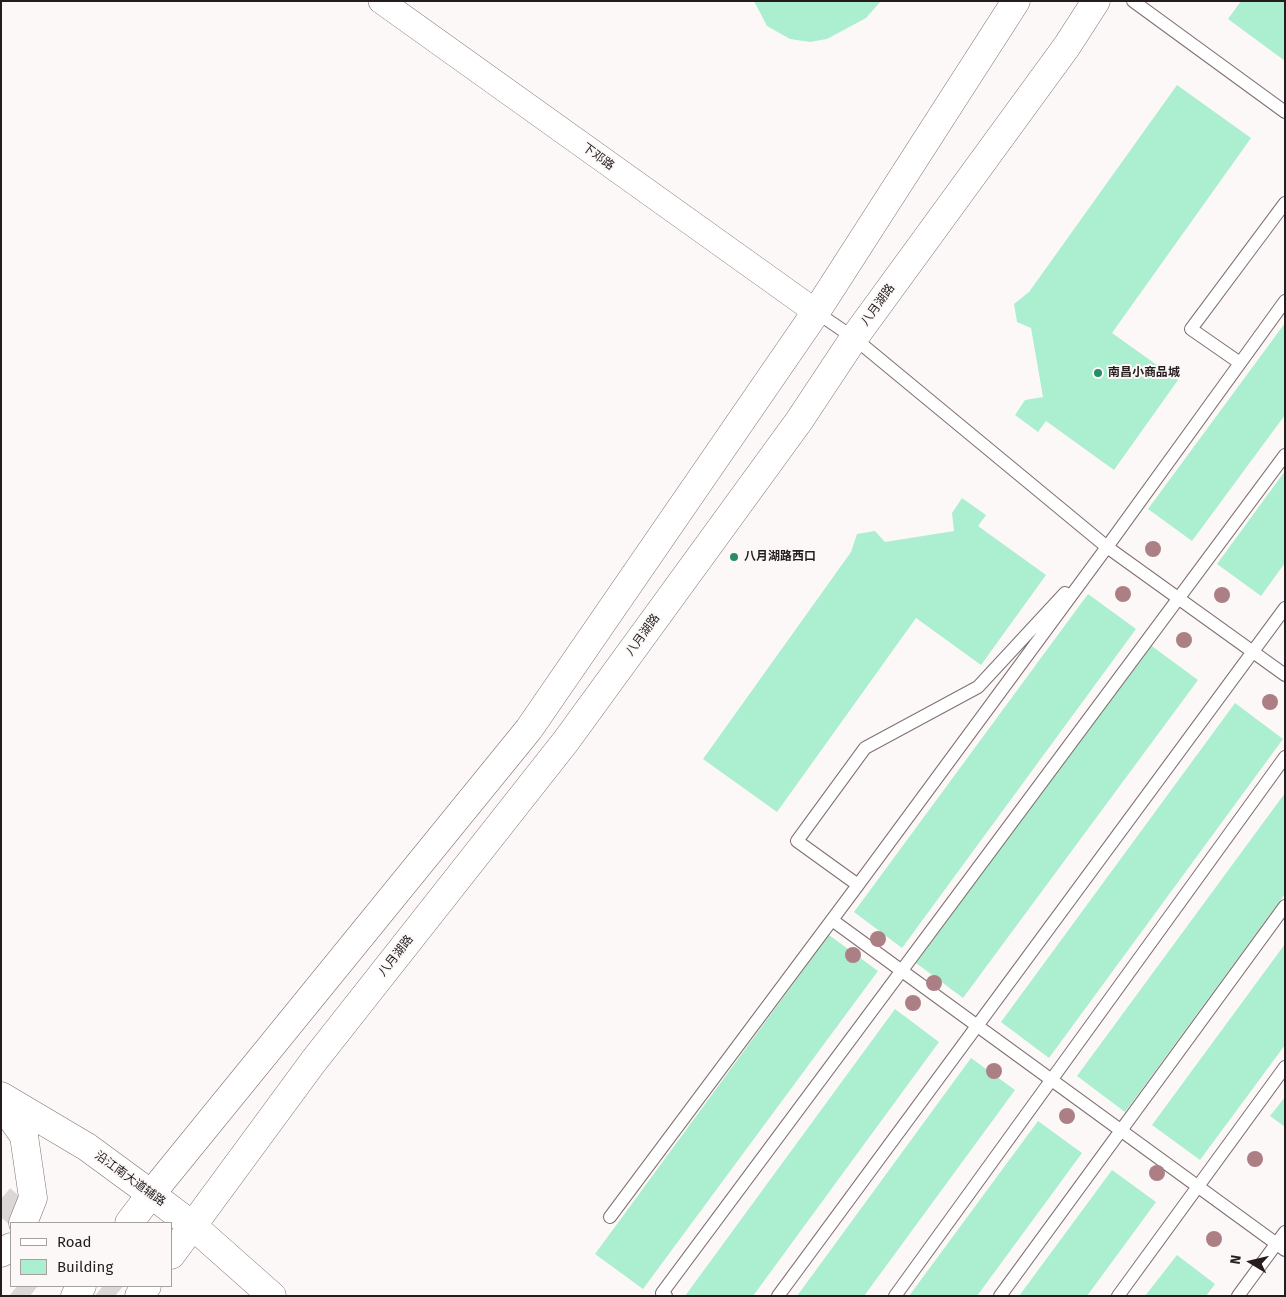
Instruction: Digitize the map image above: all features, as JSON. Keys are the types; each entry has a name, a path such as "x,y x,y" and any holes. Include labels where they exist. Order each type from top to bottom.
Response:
{"main road":[{"path":"131,1222 151,1194 529,729 816,312 1016,1"},
{"name":"八月湖路","path":"172,1253 313,1062 566,741 799,421 854,338 1066,46 1096,1"},
{"name":"沿江南大道辅路","path":"1,1096 87,1147 151,1194 193,1226 272,1296"},
{"path":"1,1103 24,1136 33,1198 23,1222"}],"street":[{"name":"下邓路","path":"381,1 816,312"}],"lane":[{"path":"1133,1 1285,112"},
{"path":"1240,362 1191,329 1285,202"},
{"path":"610,1217 858,886 1107,548 1285,301"},
{"path":"816,312 854,338 1107,548 1285,675"},
{"path":"666,1296 662,1292 1285,455"},
{"path":"858,886 797,841 865,748 978,687 1107,548"},
{"path":"778,1296 1285,608"},
{"path":"895,1296 1285,756"},
{"path":"1000,1296 1285,906"},
{"path":"832,920 1280,1247"},
{"path":"1118,1296 1285,1067"},
{"path":"1238,1296 1280,1247 1285,1232"}],"building":[{"path":"754,1 881,1 866,18 827,39 810,42 790,39 767,26"},
{"path":"1241,1 1285,1 1285,61 1228,19"},
{"path":"1177,85 1251,138 1112,333 1178,380 1114,470 1046,421 1038,432 1015,415 1025,400 1043,397 1031,328 1017,322 1014,304 1029,292"},
{"path":"1285,323 1285,415 1192,541 1148,509"},
{"path":"1285,471 1285,563 1261,596 1217,564"},
{"path":"962,498 986,515 978,526 1046,575 981,665 916,618 777,812 703,759 851,552 857,534 875,531 885,542 954,531 952,513"},
{"path":"1088,594 1136,629 902,948 854,912"},
{"path":"1149,644 1198,680 963,998 916,963"},
{"path":"1235,703 1283,739 1049,1058 1001,1022"},
{"path":"1285,793 1285,894 1125,1112 1077,1076"},
{"path":"829,935 878,971 643,1289 595,1254"},
{"path":"1285,944 1285,1045 1200,1160 1152,1125"},
{"path":"895,1009 939,1042 753,1296 685,1296"},
{"path":"971,1058 1015,1090 864,1296 797,1296"},
{"path":"1285,1097 1285,1127 1270,1116"},
{"path":"1038,1121 1082,1153 977,1296 909,1296"},
{"path":"1112,1170 1156,1202 1087,1296 1019,1296"},
{"path":"1177,1255 1215,1284 1206,1296 1145,1296"}],"tunnel":[{"path":"1,1199 28,1222"},
{"path":"18,1287 30,1296"},
{"path":"104,1287 115,1296"}],"place":[{"name":"南昌小商品城","path":"1098,373"},
{"name":"八月湖路西口","path":"734,557"}]}
